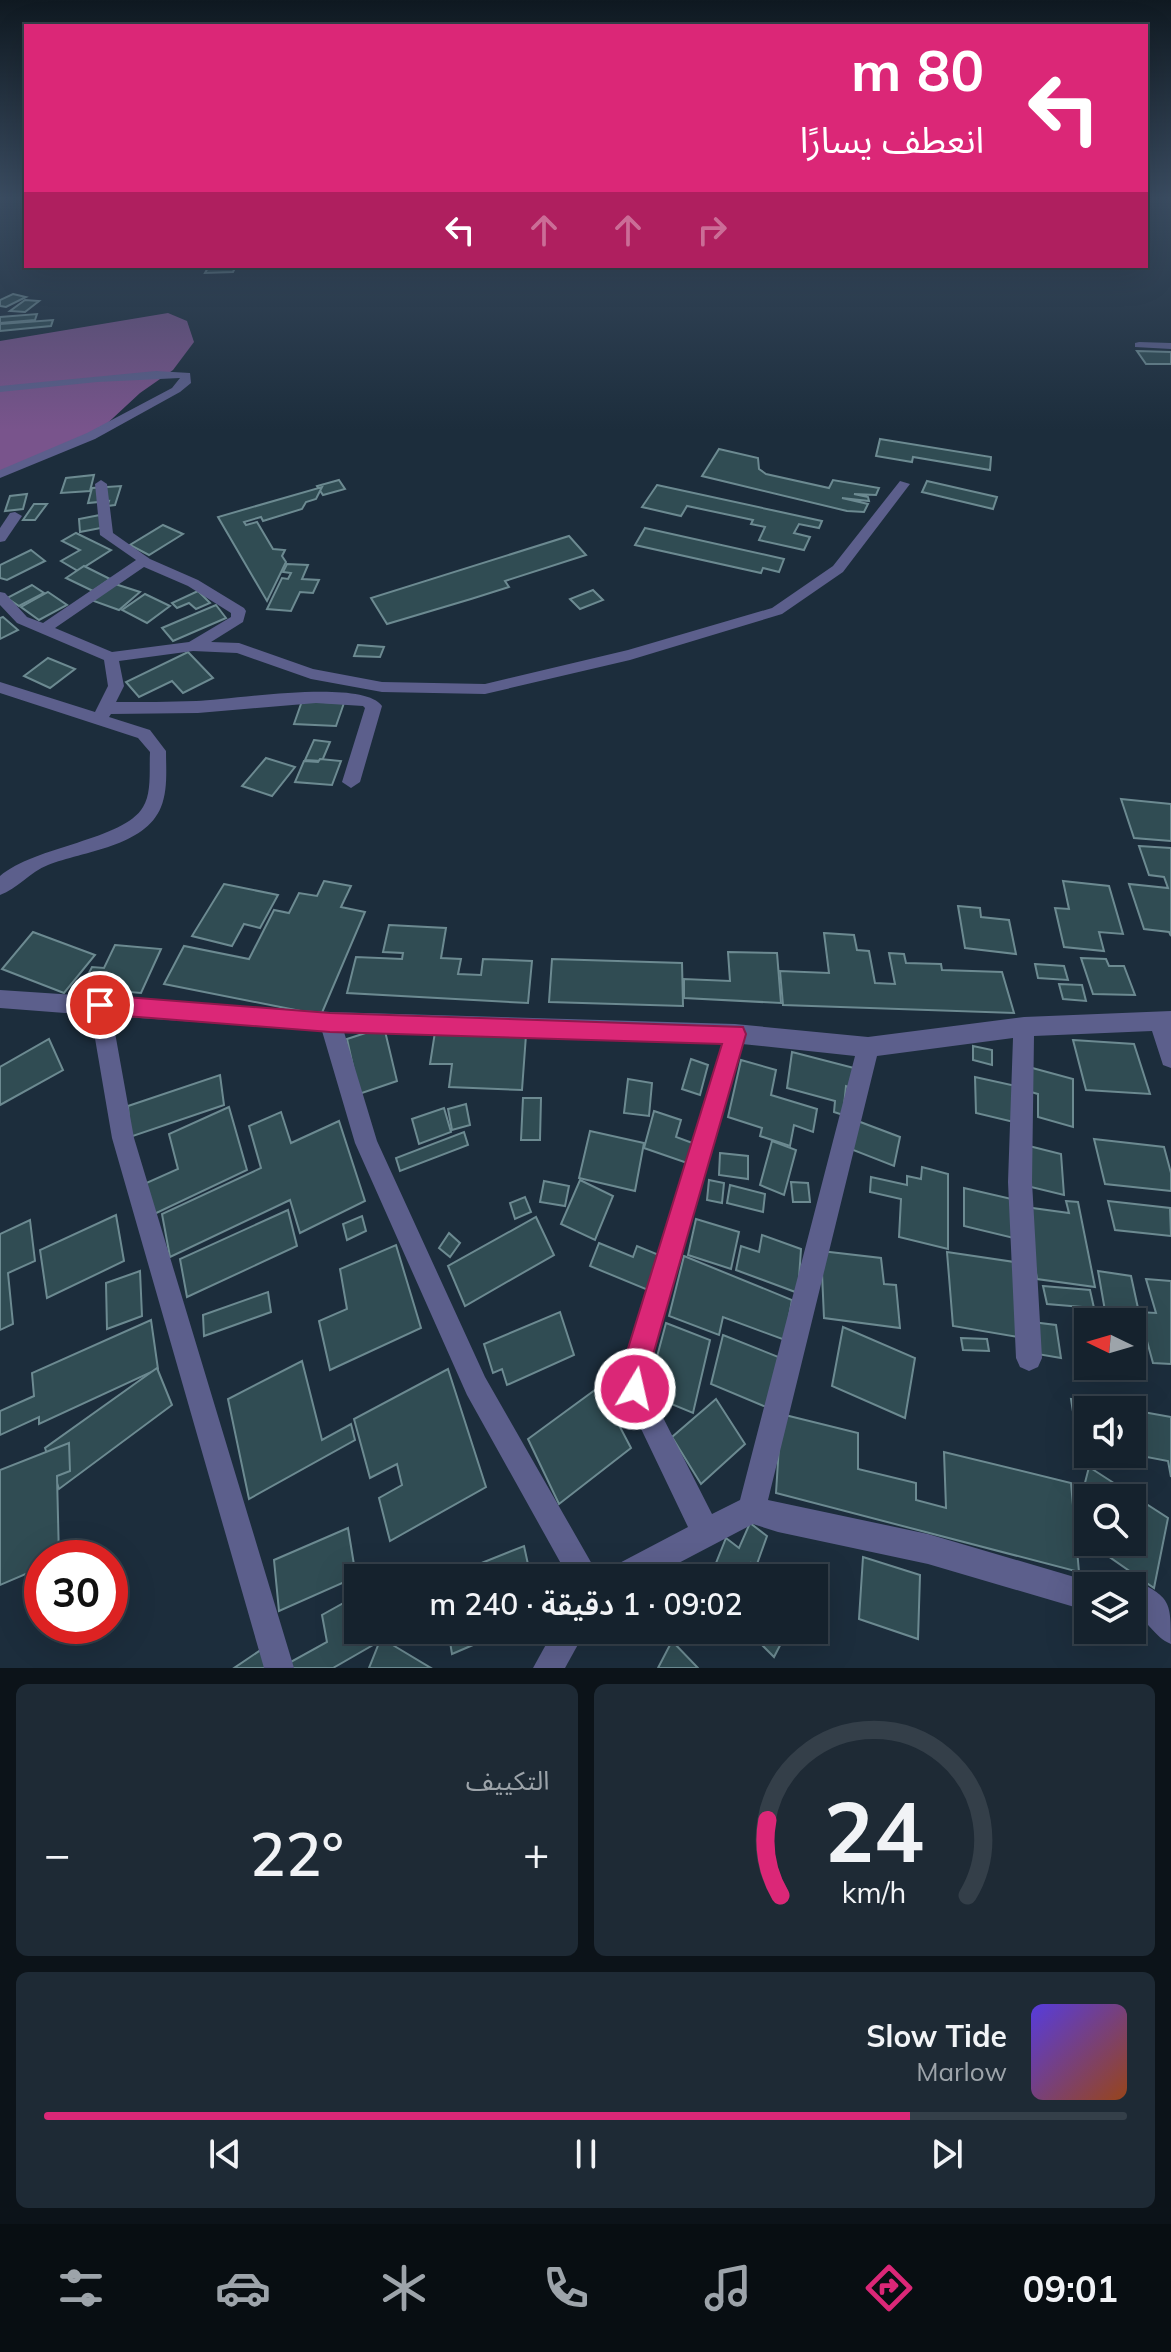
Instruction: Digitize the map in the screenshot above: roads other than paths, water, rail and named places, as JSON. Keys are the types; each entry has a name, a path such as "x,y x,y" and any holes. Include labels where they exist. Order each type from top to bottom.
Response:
{"street":[{"path":"1139,345 1171,346"},
{"path":"0,389 32,382 161,373 186,375 185,383 176,390 91,436 0,474"},
{"path":"101,484 107,535 143,558 143,561 193,583 239,611 238,619 193,646"},
{"path":"0,596 22,620 111,657 193,646 239,648 311,674 382,687 485,689 630,655 777,611 838,569 904,484"},
{"path":"0,538 15,516"},
{"path":"44,629 143,561"},
{"path":"103,714 116,686 111,657"},
{"path":"0,687 103,714 144,734 158,751 151,811 134,828 43,856 0,887"},
{"path":"103,714 316,697 367,701 374,706 351,782"},
{"path":"0,999 330,1022 735,1034 868,1047 1024,1027 1165,1020 1171,1058"},
{"path":"100,1005 123,1138 279,1668"},
{"path":"330,1022 366,1143 469,1371 577,1564"},
{"path":"1024,1027 1020,1182 1029,1358"},
{"path":"706,1532 635,1389 639,1355 735,1034"},
{"path":"752,1509 868,1047"},
{"path":"646,1564 752,1509 778,1518 928,1549 1074,1592"},
{"path":"1146,1602 1154,1607 1171,1629"},
{"path":"548,1668 563,1644"}]}
